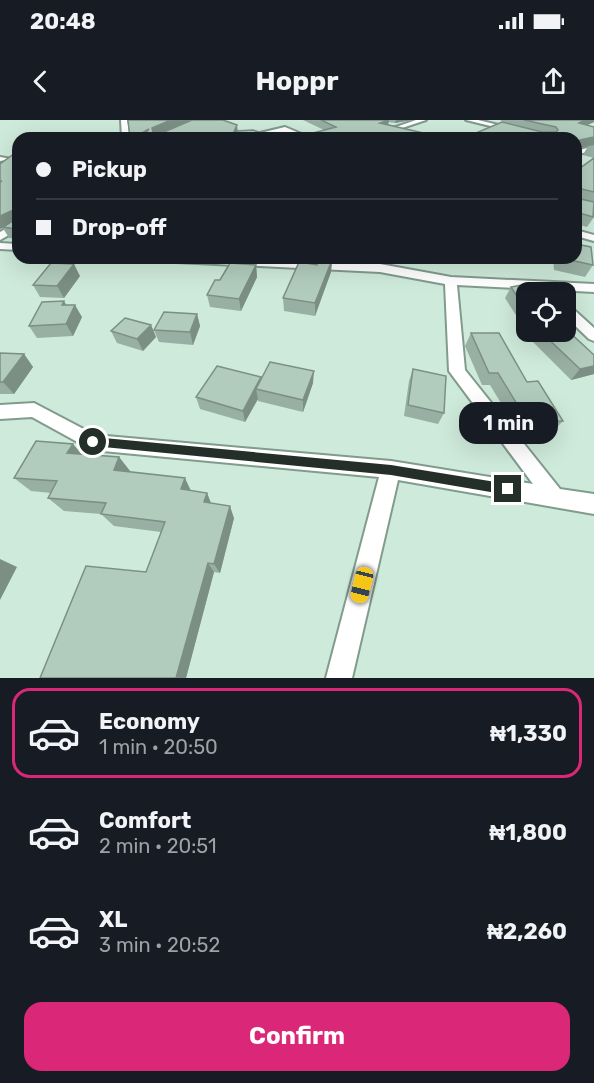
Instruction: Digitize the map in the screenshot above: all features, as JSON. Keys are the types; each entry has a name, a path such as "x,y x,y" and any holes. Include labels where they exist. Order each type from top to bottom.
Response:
{"street":[{"path":"396,128 423,120"},
{"path":"469,120 522,132"},
{"path":"384,124 408,132"},
{"path":"271,132 285,129 292,132"},
{"path":"290,264 380,268 451,281 516,287"},
{"path":"451,281 457,371 554,497"},
{"path":"576,288 594,288"},
{"path":"576,319 594,336"},
{"path":"0,412 34,410 93,442 391,470 594,504"},
{"path":"339,678 391,470"}],"building":[{"path":"128,120 171,120 152,128 153,132 146,132 149,129 144,132 129,132"},
{"path":"192,120 223,120 237,125 234,132 164,132"},
{"path":"321,120 389,120 380,123 419,132 317,132 336,127"},
{"path":"524,120 585,120 579,123 594,127 594,137 582,140 582,132 556,132 558,130 556,127"},
{"path":"502,122 542,132 478,132"},
{"path":"253,130 259,132 237,132"},
{"path":"12,155 12,210 0,216 0,182 2,181 0,181 0,164"},
{"path":"594,158 594,192 582,189 582,167"},
{"path":"582,199 594,202 593,217 582,214"},
{"path":"12,221 12,228 3,227"},
{"path":"582,245 591,247 593,265 582,263"},
{"path":"50,264 74,264 57,286 33,285"},
{"path":"229,264 256,265 239,299 207,295 215,280 220,280"},
{"path":"298,264 330,264 315,303 283,298"},
{"path":"64,301 62,305 75,305 66,324 29,326 42,302"},
{"path":"164,312 197,314 190,332 154,330"},
{"path":"125,318 151,325 137,339 111,331"},
{"path":"471,333 499,333 527,382 538,381 563,421 528,422 498,373 489,373"},
{"path":"576,338 594,355 594,366 580,369 552,342 576,342"},
{"path":"0,353 24,354 3,382 0,382"},
{"path":"270,362 314,371 303,400 256,389"},
{"path":"217,366 261,377 243,411 196,397"},
{"path":"413,369 446,376 444,413 408,405"},
{"path":"36,441 73,444 67,453 119,457 114,470 185,478 181,489 207,493 204,502 230,506 214,564 208,563 176,678 40,678 86,566 146,572 165,522 101,514 106,503 48,498 57,481 14,478"}],"route":[{"path":"93,442 391,470 508,489"}]}
